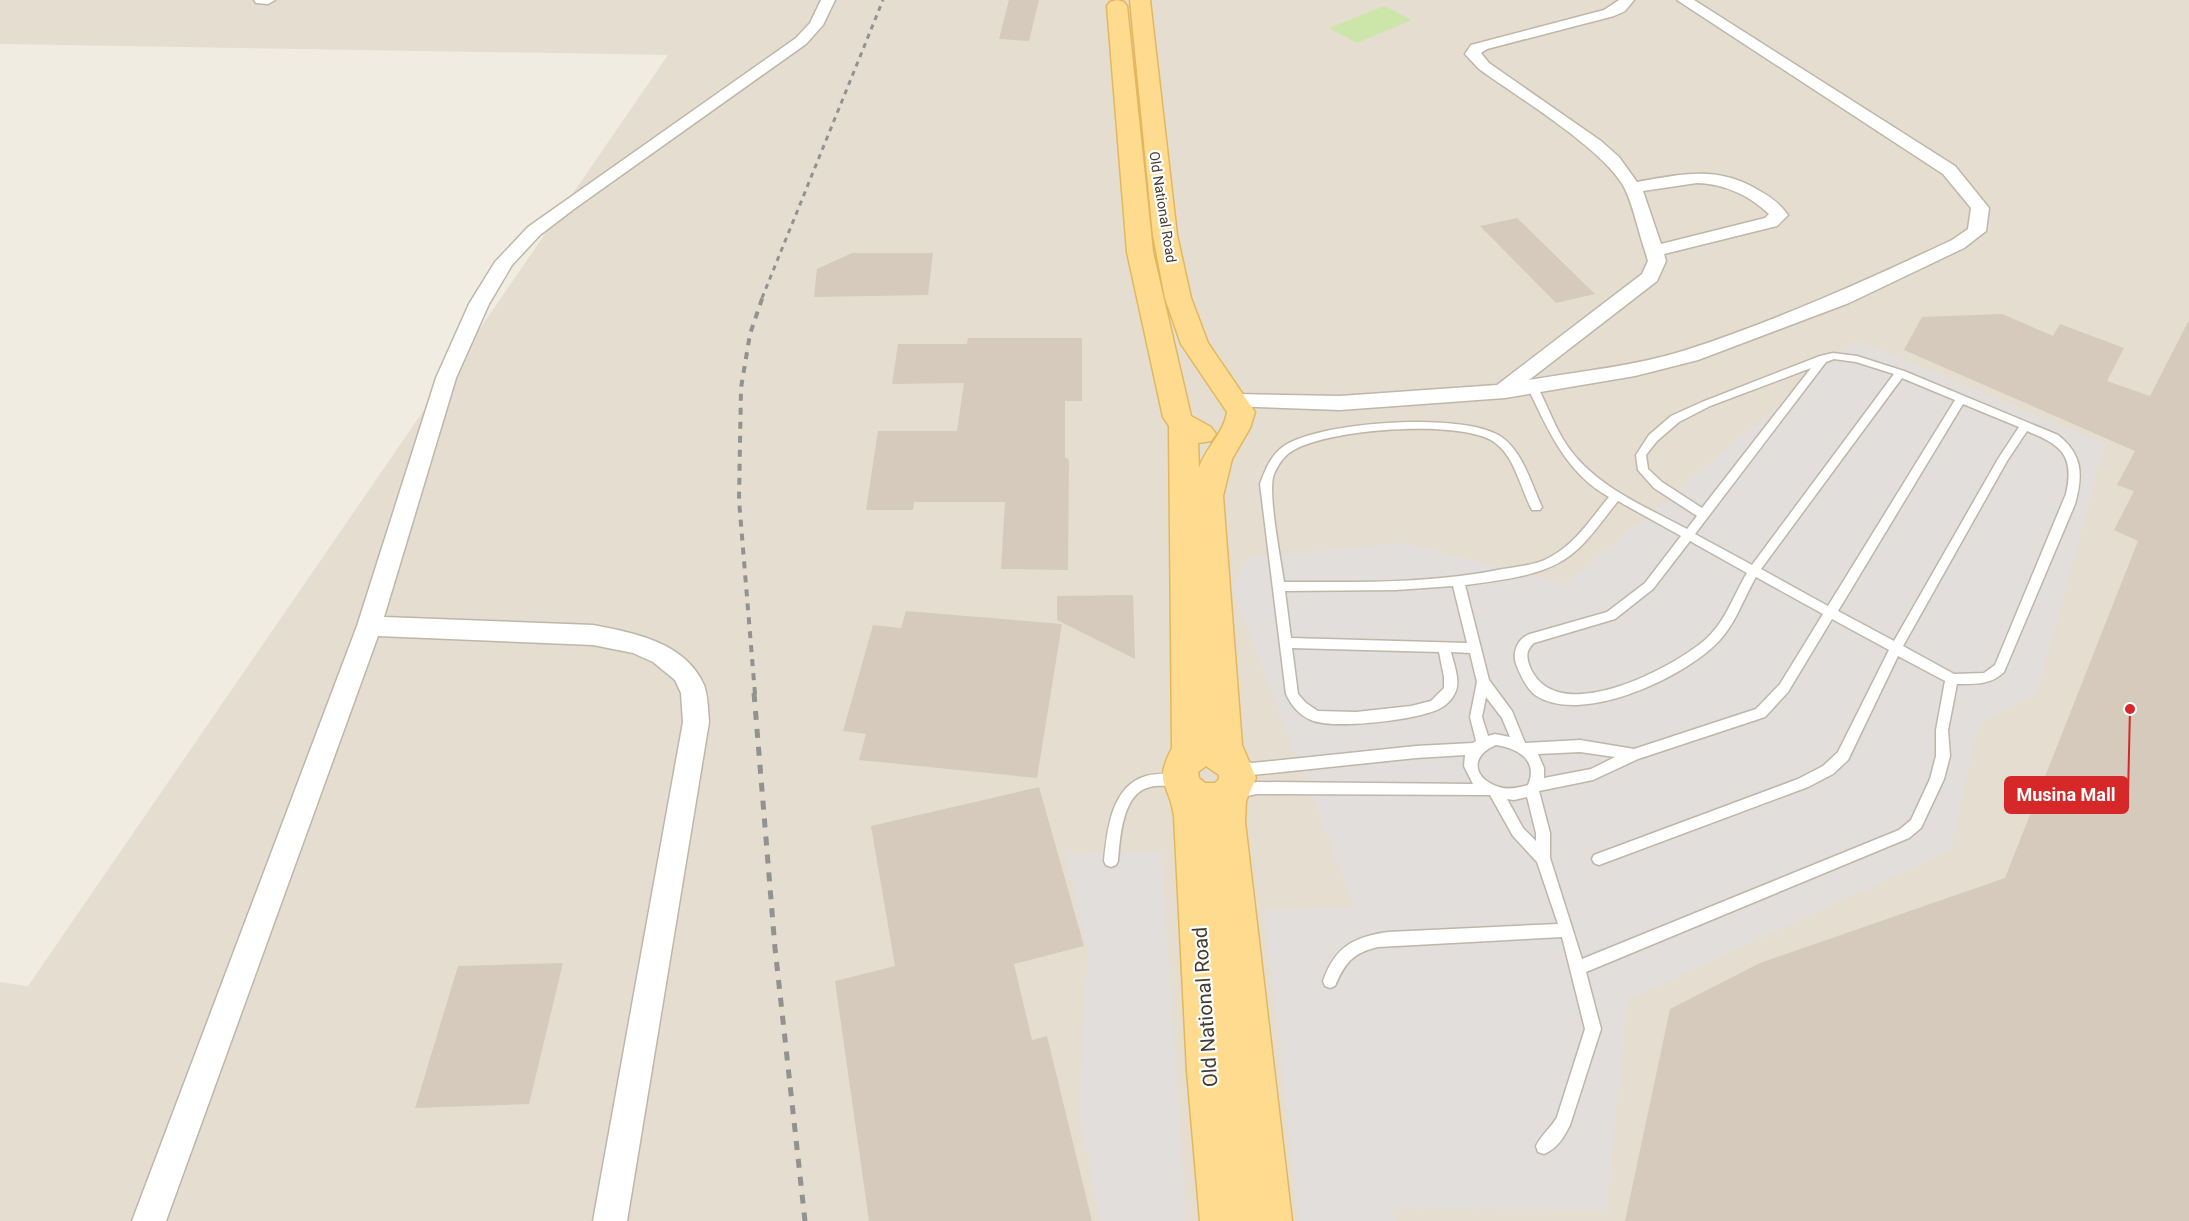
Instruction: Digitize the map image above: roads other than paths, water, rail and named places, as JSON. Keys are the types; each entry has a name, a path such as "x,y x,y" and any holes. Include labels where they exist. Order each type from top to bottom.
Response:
{"main road":[{"name":"Old National Road","path":"1117,0 1140,252 1180,417 1190,747 1210,778 1226,822 1269,1221"},
{"name":"Old National Road","path":"1140,0 1165,235 1178,298 1195,344 1235,412 1210,475 1208,496 1224,745 1193,816 1209,1071 1223,1221"},
{"path":"1206,391 1220,393 1235,412 1228,432 1204,435 1180,417 1182,399 1206,391"}],"street":[{"path":"261,0 268,0"},
{"path":"149,1221 369,626 446,378 479,304 504,262 534,231 801,41 816,25 828,0"},
{"path":"1502,392 1650,277 1657,261 1633,188 1613,161 1595,145 1484,66 1473,54 1476,48 1482,46 1609,13 1620,8 1628,0"},
{"path":"1235,412 1502,392 1635,369 1691,355 1842,299 1958,244 1977,231 1980,208 1949,170 1684,0"},
{"path":"1633,188 1713,176 1743,187 1774,208 1779,215 1771,222 1654,251"},
{"path":"369,626 593,635 652,650 674,664 691,685 696,722 610,1221"}],"lane":[{"path":"1533,388 1561,445 1575,462 1604,489 1952,679 1977,679 1993,676 2000,668 2075,487 2073,456 2054,438 1900,373 1857,359 1825,357 1706,404 1675,419 1653,438 1641,455 1643,470 1658,485 1704,515"},
{"path":"1825,357 1649,586 1611,616 1530,639 1523,645 1520,656 1532,683 1541,692 1556,699 1570,701 1607,696 1654,676 1692,656 1712,640 1727,620 1754,571 1900,373"},
{"path":"1210,778 1257,788 1491,791 1513,796 1533,788 1593,774 1634,755 1760,713 1784,688 1961,399"},
{"path":"1444,647 1451,680 1449,692 1437,704 1418,711 1323,718 1306,710 1293,698 1277,587 1266,484 1277,459 1289,448 1304,440 1321,436 1434,425 1455,426 1489,434 1508,448 1536,507"},
{"path":"1599,859 1803,783 1828,770 1843,756 1896,648 2003,459 2025,426"},
{"path":"1277,587 1458,581 1502,575 1535,567 1556,559 1576,543 1616,496"},
{"path":"1458,581 1483,682 1507,715 1522,747"},
{"path":"1286,643 1474,648"},
{"path":"1578,968 1904,834 1916,824 1937,779 1943,756 1942,730 1952,679"},
{"path":"1483,682 1476,717 1478,745 1470,758 1471,769 1477,780 1491,791 1518,832 1543,858"},
{"path":"1111,861 1113,836 1124,802 1131,789 1145,782 1210,778 1252,769 1478,745 1495,739 1507,740 1522,747 1530,754 1536,765 1538,776 1533,788 1543,833 1543,858 1567,930 1593,1029 1564,1119 1558,1132 1544,1146"},
{"path":"1522,747 1580,746 1634,755"},
{"path":"1330,981 1333,968 1340,958 1361,943 1388,939 1567,930"}],"railway":[{"path":"762,298 883,0"},
{"path":"755,694 739,500 741,388 750,334 763,296"},
{"path":"754,693 775,948 805,1221"}],"place":[{"name":"Musina Mall","path":"2130,709"}]}
